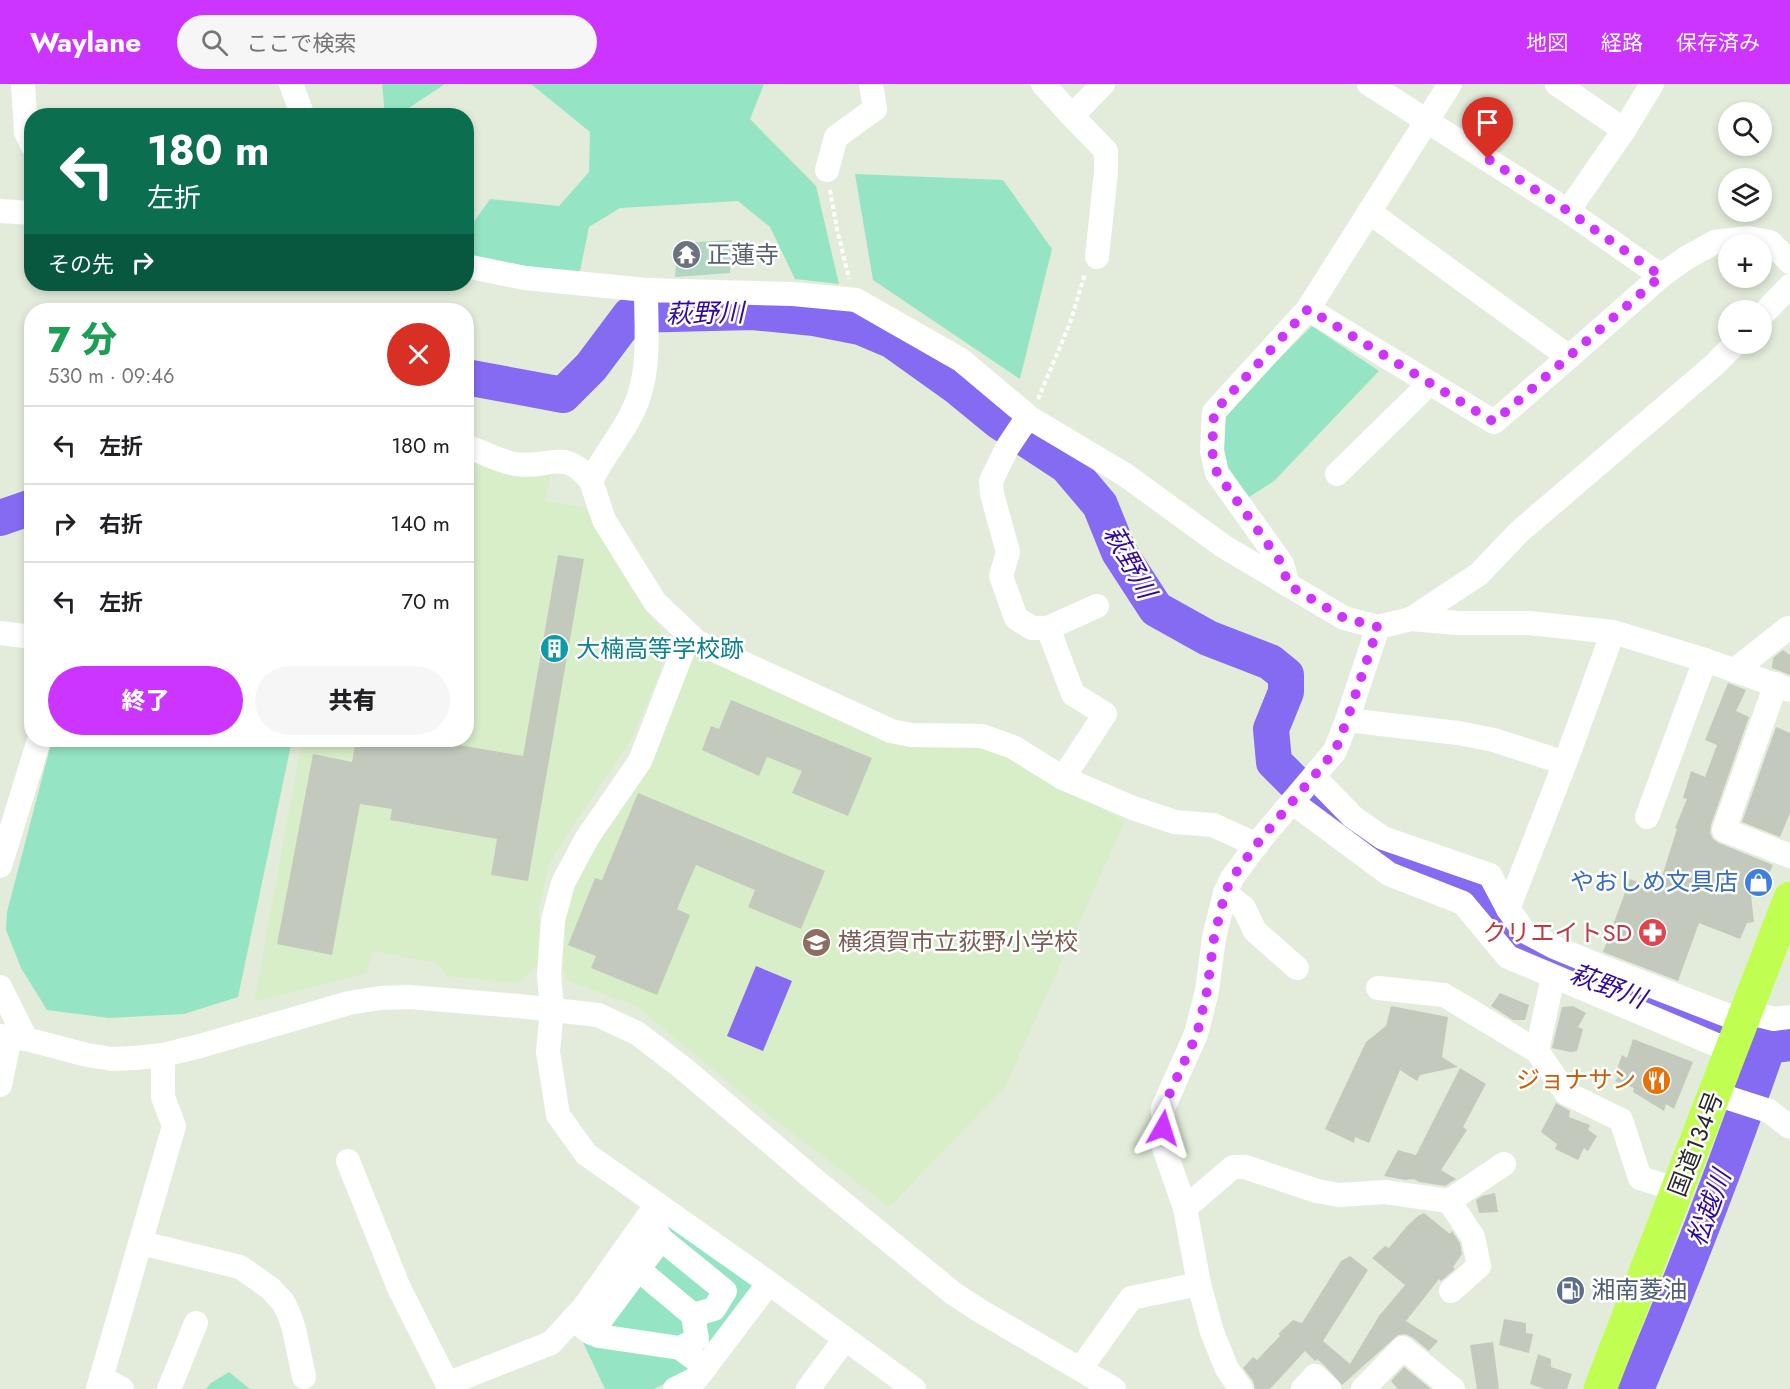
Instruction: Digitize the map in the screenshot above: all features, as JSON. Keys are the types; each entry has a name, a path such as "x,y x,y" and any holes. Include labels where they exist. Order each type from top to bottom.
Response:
{"highway":[{"name":"国道134号","path":"1600,1389 1716,1095 1790,898"}],"street":[{"path":"23,84 24,108"},
{"path":"291,84 300,108"},
{"path":"826,170 836,137 875,109 871,84"},
{"path":"1043,84 1106,151 1097,257"},
{"path":"1072,116 1103,84"},
{"path":"1369,84 1568,211 1661,276"},
{"path":"1288,585 1282,564 1217,473 1212,451 1214,412 1308,309 1450,84"},
{"path":"1557,84 1624,130"},
{"path":"1568,211 1624,130 1652,84"},
{"path":"0,211 24,212"},
{"path":"1369,212 1569,357"},
{"path":"1308,309 1494,422 1661,276 1686,258 1715,242 1748,238 1770,242 1790,262"},
{"path":"474,268 525,278 646,290 793,294 856,300 961,360 1025,422 1124,474 1223,546 1344,618 1378,627 1411,619 1457,623 1529,623 1613,632 1783,687 1724,830 1790,856"},
{"path":"1772,305 1790,286"},
{"path":"591,481 639,399 646,372 646,290"},
{"path":"1411,619 1479,574 1519,532 1725,354"},
{"path":"1337,474 1430,383"},
{"path":"1025,422 1007,448 991,481 992,494 1008,552 1001,576 1016,618 1032,628 1048,628 1097,606"},
{"path":"474,449 517,465 564,461 582,470 591,481 604,520 655,602 697,642 891,730 911,735 982,736 1013,747 1063,778 1133,808 1175,822 1213,825 1257,845"},
{"path":"1241,1389 1227,1368 1212,1332 1199,1284 1185,1208 1164,1148 1163,1108 1197,1034 1207,991 1214,938 1225,893 1232,878 1257,845 1335,751 1378,627"},
{"path":"1048,628 1073,694 1105,714 1063,778"},
{"path":"1735,670 1788,628"},
{"path":"1508,909 1613,632"},
{"path":"0,633 24,636"},
{"path":"689,635 640,761 586,837 564,883 553,920 549,975 552,1009 548,1052 558,1115 586,1154 652,1210 769,1283 914,1389"},
{"path":"1647,817 1705,660"},
{"path":"1347,720 1458,733 1494,740 1565,763"},
{"path":"0,866 37,747"},
{"path":"1314,777 1353,817 1383,838 1490,874 1508,909 1524,931 1554,947 1739,1030"},
{"path":"1292,802 1389,874 1463,903 1508,957 1553,976 1739,1030 1774,1019 1790,1017"},
{"path":"1225,893 1244,908 1255,931 1297,968"},
{"path":"1537,1051 1553,976"},
{"path":"0,987 12,1038 0,1085"},
{"path":"1378,988 1444,995 1537,1051 1566,1092 1621,1120 1640,1178 1678,1190"},
{"path":"12,1038 112,1059 163,1055 349,1003 380,998 409,997 598,1015 637,1033 684,1069 820,1185 954,1294 1114,1389"},
{"path":"107,1385 141,1243 174,1126 163,1097 163,1055"},
{"path":"1716,1095 1769,1111 1790,1127"},
{"path":"348,1161 399,1288 448,1386 551,1343 582,1326 638,1269 661,1239"},
{"path":"1185,1208 1233,1167 1245,1167 1317,1191 1340,1195 1385,1192 1449,1201 1504,1164"},
{"path":"1449,1201 1473,1237 1479,1266 1451,1291"},
{"path":"652,1210 661,1239 725,1291 714,1309 693,1315"},
{"path":"582,1326 584,1307 652,1210"},
{"path":"141,1243 240,1267 270,1288 283,1302 289,1314 304,1377"},
{"path":"638,1269 693,1315 697,1339 680,1348"},
{"path":"675,1389 697,1378 769,1283"},
{"path":"1081,1368 1131,1298 1199,1284"},
{"path":"169,1389 196,1323"},
{"path":"582,1326 599,1336 680,1348 706,1367"},
{"path":"808,1389 845,1339"},
{"path":"1363,1389 1404,1348 1453,1389"},
{"path":"1303,1389 1315,1376 1329,1389"}],"path":[{"path":"826,170 844,267 856,300"},
{"path":"1025,422 1070,323 1085,274 1097,257"}],"shaded area":[{"path":"382,84 445,84 409,108 384,108"},
{"path":"531,84 764,84 750,119 816,186 839,284 795,279 770,227 738,201 620,208 589,227 580,271 529,269 475,259 474,222 490,199 559,206 589,172 590,132"},
{"path":"855,174 1003,180 1052,249 1020,379 873,280"},
{"path":"732,240 730,273 675,277 678,243"},
{"path":"1312,326 1379,371 1274,481 1246,499 1224,471 1223,414"},
{"path":"474,463 500,472 551,474 545,501 586,508 614,561 645,609 659,626 665,646 660,672 630,743 579,816 549,865 539,907 539,965 517,983 446,976 437,963 373,951 367,973 254,1002 301,747 474,747"},
{"name":"横須賀市立荻野小学校","path":"703,648 894,734 1013,747 1102,809 1125,821 1005,1087 889,1207 757,1106 636,1006 568,981 563,972 566,899 687,655"},
{"path":"50,747 291,747 238,997 184,1014 109,1018 47,1010 21,968 6,930 7,912"},
{"path":"756,966 792,981 763,1051 727,1036"},
{"path":"662,1217 754,1285 688,1371 654,1389 605,1389 580,1336"},
{"path":"229,1372 250,1389 206,1389 211,1383"}],"building":[{"name":"大楠高等学校跡","path":"558,555 584,559 528,881 491,875 497,839 390,820 392,809 360,804 332,955 277,944 313,754 352,762 355,747 470,747 523,756"},
{"path":"1783,650 1790,655 1790,675 1772,668 1773,658"},
{"path":"1728,683 1746,690 1736,711 1749,717 1710,833 1719,843 1773,865 1761,891 1750,886 1754,922 1747,923 1740,939 1699,923 1678,981 1603,952 1630,879 1658,889 1677,829 1675,828 1687,799 1683,798 1691,771 1705,777 1717,745 1705,740"},
{"path":"731,700 872,758 848,816 792,793 802,771 767,757 759,776 702,750 711,726 719,729"},
{"path":"1776,727 1790,733 1790,813 1780,837 1742,822"},
{"path":"638,793 825,871 801,929 748,907 755,890 696,865 677,909 690,915 657,995 591,968 596,956 568,945 595,878 602,880"},
{"path":"1500,993 1529,1005 1525,1020 1513,1020 1491,1006"},
{"path":"1391,1006 1448,1017 1442,1057 1458,1067 1420,1075 1417,1081 1400,1070 1369,1143 1355,1137 1354,1143 1325,1129 1366,1042 1386,1026"},
{"path":"1573,1006 1586,1013 1578,1027 1583,1029 1577,1051 1570,1052 1552,1048 1562,1007"},
{"path":"1633,1039 1693,1062 1674,1109 1666,1104 1664,1111 1633,1092 1634,1088 1615,1081 1618,1077 1615,1075 1622,1055 1627,1058"},
{"path":"1460,1068 1486,1084 1463,1127 1467,1130 1441,1170 1456,1179 1445,1186 1419,1182 1414,1179 1405,1180 1384,1176 1398,1150 1416,1155"},
{"path":"1556,1103 1570,1111 1569,1117 1590,1125 1588,1130 1597,1136 1588,1151 1584,1148 1578,1160 1555,1149 1557,1144 1541,1132"},
{"path":"1495,1193 1498,1212 1479,1213 1476,1200"},
{"path":"1424,1213 1450,1234 1452,1231 1460,1243 1462,1254 1453,1267 1455,1269 1441,1281 1439,1279 1406,1321 1438,1341 1429,1351 1412,1337 1405,1334 1398,1335 1342,1385 1325,1366 1317,1359 1315,1361 1305,1351 1270,1389 1255,1389 1253,1381 1243,1368 1253,1357 1257,1360 1293,1320 1302,1323 1341,1261 1350,1256 1368,1270 1323,1341 1350,1364 1379,1316 1405,1285 1372,1258 1385,1246 1389,1248 1407,1226"},
{"path":"1504,1319 1526,1323 1526,1333 1533,1334 1529,1353 1499,1345"},
{"path":"1493,1342 1499,1389 1477,1389 1470,1345"},
{"path":"1538,1354 1551,1359 1551,1367 1572,1374 1567,1389 1544,1389 1530,1384"},
{"path":"1404,1367 1431,1389 1398,1389 1391,1381"}],"waterway":[{"name":"萩野川","path":"474,378 563,395 591,367 630,315 752,312 814,318 860,327 893,341 956,386 1000,422 1067,466 1100,505 1119,552 1156,609 1208,638 1270,662 1286,675 1286,692 1271,729 1274,762 1317,805 1392,858 1480,894 1513,943 1551,964 1768,1046"},
{"name":"萩野川","path":"0,518 24,510"},
{"name":"松越川","path":"1636,1389 1705,1219 1768,1046 1790,1043"}],"place":[{"name":"正蓮寺","path":"686,255"},
{"name":"大楠高等学校跡","path":"555,649"},
{"name":"やおしめ文具店","path":"1759,882"},
{"name":"クリエイトSD","path":"1653,933"},
{"name":"横須賀市立荻野小学校","path":"817,942"},
{"name":"ジョナサン","path":"1657,1080"},
{"name":"湘南菱油","path":"1570,1290"}],"route":[{"path":"1163,1128 1163,1108 1176,1075 1197,1034 1207,991 1214,938 1225,893 1232,878 1260,840 1335,751 1378,627 1344,618 1288,585 1282,564 1217,473 1212,451 1214,412 1308,309 1494,422 1661,276 1488,159"}]}
